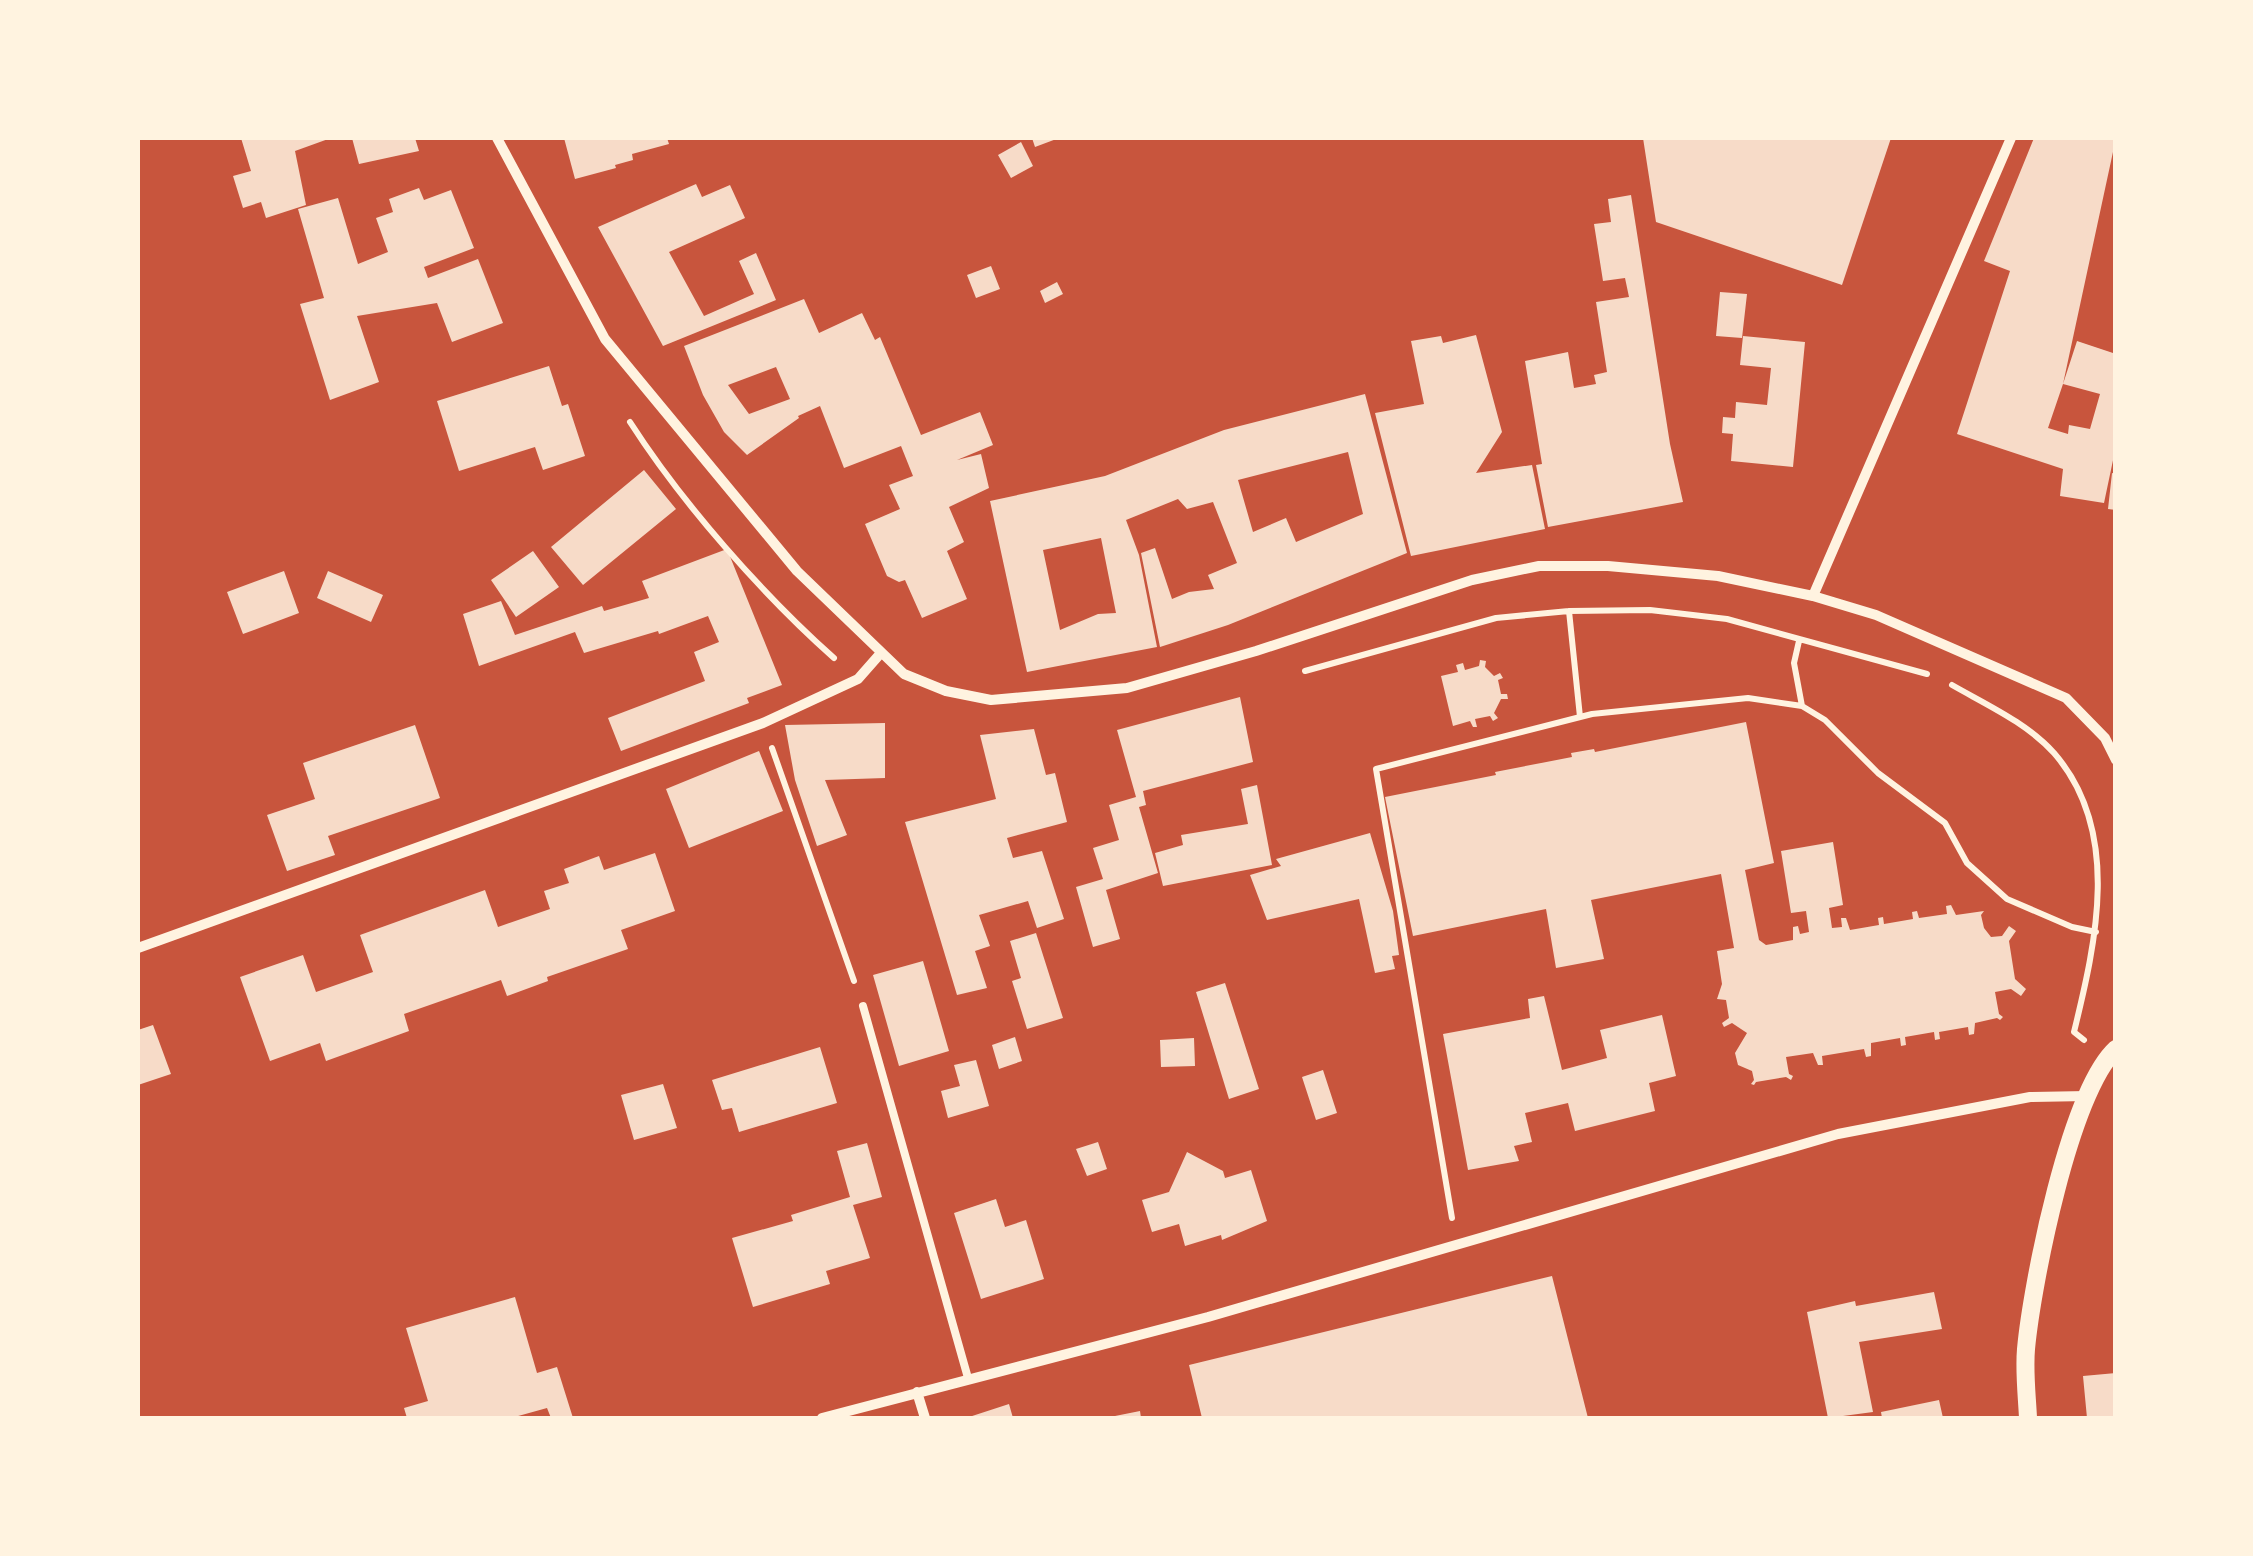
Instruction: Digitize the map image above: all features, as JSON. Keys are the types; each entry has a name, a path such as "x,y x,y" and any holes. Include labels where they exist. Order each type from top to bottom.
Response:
{"street":[{"path":"497,138 605,339 797,571 904,674 946,691 991,700 1143,684 1256,652 1472,580 1539,566 1608,566 1718,576 1814,596 1876,615 2066,698 2105,738 2116,760"},
{"path":"1814,596 2011,138"},
{"path":"138,948 763,723 858,679 880,654"},
{"path":"2028,1418 2025,1355 2032,1291 2061,1171 2087,1096 2106,1058 2116,1049"},
{"path":"822,1418 1208,1317 1838,1134 2030,1097 2087,1096"},
{"path":"918,1392 926,1418"}],"lane":[{"path":"863,1006 968,1378"}],"path":[{"path":"1570,611 1580,717"},
{"path":"1799,641 1794,663 1802,706"},
{"path":"1457,1244 1376,769 1580,717 1748,698 1802,706 1826,720 1878,773 1944,823 1967,863 2006,900 2072,927 2096,932"},
{"path":"763,723 863,1006"}],"building":[{"path":"241,138 331,138 295,151 306,205 266,218 261,202 243,208 233,176 251,171"},
{"path":"352,138 415,138 419,151 359,164"},
{"path":"564,138 667,138 669,144 632,154 633,160 615,165 616,168 575,179"},
{"path":"1032,138 1059,138 1035,147"},
{"path":"1643,138 1891,138 1842,285 1656,222"},
{"path":"2034,138 2116,138 2063,384 2077,341 2116,354 2116,446 2104,503 2060,496 2063,469 1957,434 2010,271 1984,261","holes":["2063,384 2100,394 2090,429 2069,425 2068,434 2048,428"]},
{"path":"1021,142 1033,166 1011,178 998,155"},
{"path":"696,184 702,197 730,185 745,218 669,252 704,316 754,294 739,261 756,253 776,300 663,346 598,227"},
{"path":"419,188 424,200 451,190 474,248 424,267 428,278 478,259 503,323 452,342 437,303 357,316 379,382 330,400 300,304 324,298 298,209 338,198 358,264 388,252 376,218 393,212 389,199"},
{"path":"1631,195 1670,444 1683,502 1548,527 1536,465 1542,464 1525,361 1568,352 1574,388 1596,384 1594,375 1607,372 1596,302 1629,297 1625,278 1603,281 1594,224 1611,222 1608,199"},
{"path":"991,266 1000,289 976,298 967,275"},
{"path":"1057,282 1063,294 1045,303 1040,291"},
{"path":"1720,292 1747,294 1742,338 1716,336"},
{"path":"804,299 819,333 862,313 875,340 880,337 921,435 980,412 993,445 957,460 981,454 989,488 949,507 964,542 947,551 967,599 922,618 905,580 899,582 887,576 865,524 900,509 889,485 913,476 901,446 844,468 820,406 798,416 747,455 724,432 703,395 684,346","holes":["776,367 790,399 749,414 728,385"]},
{"path":"1476,335 1502,432 1476,473 1532,465 1545,529 1411,556 1375,413 1424,404 1411,341 1441,336 1443,343"},
{"path":"1743,336 1805,342 1793,467 1731,461 1733,434 1722,433 1723,417 1735,418 1736,402 1767,405 1771,368 1740,365"},
{"path":"549,366 562,406 568,404 585,456 543,470 535,447 459,471 437,401"},
{"path":"1365,394 1407,553 1228,625 1160,647 1141,553 1155,548 1172,599 1214,589 1208,575 1237,563 1213,502 1187,509 1178,499 1126,520 1139,555 1157,647 1027,672 990,501 1105,476 1224,430","holes":["1348,452 1363,514 1296,542 1286,518 1253,532 1238,480","1101,538 1116,613 1098,614 1060,630 1043,550"]},
{"path":"644,470 676,509 583,585 551,547"},
{"path":"2112,473 2116,474 2116,510 2108,509"},
{"path":"727,549 782,685 747,698 749,703 621,751 608,718 705,681 694,652 719,642 708,616 659,634 658,631 584,653 575,632 479,666 463,614 501,601 515,635 602,606 604,611 649,598 642,581"},
{"path":"533,551 559,587 516,617 491,580"},
{"path":"284,571 299,613 243,634 227,592"},
{"path":"328,571 383,595 371,622 317,598"},
{"path":"1480,660 1486,661 1485,667 1494,676 1500,673 1501,694 1507,694 1508,699 1501,699 1494,713 1498,718 1493,721 1490,716 1475,719 1477,727 1470,721 1453,726 1441,676 1458,672 1456,665 1463,663 1465,670 1479,666"},
{"path":"1240,697 1253,762 1143,791 1146,805 1139,807 1158,873 1106,890 1120,939 1093,947 1076,887 1103,879 1093,848 1119,840 1109,805 1136,797 1117,730"},
{"path":"1746,722 1774,863 1745,870 1759,940 1766,945 1793,940 1793,927 1798,926 1800,934 1809,932 1806,911 1791,913 1781,851 1833,842 1843,905 1829,908 1832,928 1842,927 1841,918 1846,918 1850,930 1879,925 1878,918 1883,917 1884,924 1913,919 1912,912 1917,911 1919,918 1947,914 1946,906 1951,905 1956,915 1984,911 1984,928 1991,937 2002,936 2009,926 2016,931 2009,941 2015,979 2026,989 2021,996 2011,989 1995,992 2003,1017 2000,1020 1975,1023 1974,1034 1969,1035 1968,1027 1939,1032 1940,1039 1935,1040 1934,1032 1905,1037 1906,1045 1901,1046 1900,1038 1871,1043 1871,1056 1866,1057 1864,1049 1822,1056 1823,1065 1818,1065 1813,1053 1786,1057 1791,1080 1786,1077 1751,1084 1752,1071 1738,1065 1735,1053 1747,1033 1732,1023 1724,1027 1722,1023 1729,1018 1726,1000 1717,999 1722,984 1717,951 1734,948 1721,874 1591,900 1604,959 1556,968 1546,909 1413,936 1385,797 1496,775 1495,772 1572,757 1571,753 1594,749 1595,752"},
{"path":"885,723 885,778 825,780 847,835 817,846 795,780 785,725"},
{"path":"415,725 440,798 328,836 335,855 287,871 267,815 315,799 303,763"},
{"path":"1034,729 1046,775 1055,773 1067,822 1007,838 1013,858 1042,851 1064,919 1037,928 1028,901 979,915 990,946 975,951 987,988 957,995 905,822 996,799 980,735"},
{"path":"759,751 783,811 689,848 666,789"},
{"path":"1257,785 1272,865 1163,886 1155,853 1183,845 1181,835 1248,824 1241,789"},
{"path":"1370,833 1393,911 1399,955 1392,956 1395,969 1375,973 1359,899 1267,920 1250,875 1281,866 1276,859"},
{"path":"655,853 675,911 621,930 628,949 547,977 548,981 507,996 501,980 404,1014 409,1031 326,1061 320,1043 270,1061 240,977 303,955 316,992 373,972 360,935 485,890 498,927 550,909 544,891 569,883 564,869 599,856 604,870"},
{"path":"1036,933 1063,1018 1027,1029 1012,981 1021,978 1010,941"},
{"path":"923,961 949,1051 899,1066 873,975"},
{"path":"1225,983 1259,1089 1229,1099 1196,992"},
{"path":"1544,996 1562,1070 1607,1058 1600,1030 1662,1015 1676,1076 1649,1083 1655,1111 1575,1131 1568,1103 1525,1113 1532,1142 1514,1146 1519,1161 1468,1170 1443,1034 1530,1018 1528,999"},
{"path":"153,1025 171,1074 138,1085 138,1030"},
{"path":"1015,1037 1022,1061 999,1069 992,1045"},
{"path":"1194,1038 1195,1066 1161,1067 1160,1040"},
{"path":"820,1047 837,1103 739,1132 732,1108 722,1110 712,1080"},
{"path":"976,1060 989,1106 948,1118 941,1091 960,1086 954,1065"},
{"path":"1323,1070 1337,1113 1316,1120 1302,1077"},
{"path":"663,1084 677,1128 634,1140 621,1095"},
{"path":"1098,1142 1107,1169 1087,1176 1076,1149"},
{"path":"867,1143 882,1197 853,1205 870,1258 826,1271 830,1284 753,1307 732,1238 793,1221 791,1215 850,1197 837,1151"},
{"path":"1187,1152 1223,1171 1225,1178 1251,1170 1267,1221 1222,1240 1221,1235 1185,1246 1179,1224 1152,1232 1142,1200 1169,1192"},
{"path":"996,1199 1005,1227 1026,1220 1044,1279 981,1299 954,1213"},
{"path":"1552,1276 1588,1418 1202,1418 1189,1365"},
{"path":"1934,1292 1942,1329 1859,1342 1873,1412 1828,1418 1807,1312 1855,1301 1856,1306"},
{"path":"515,1297 537,1373 557,1367 573,1418 551,1418 547,1408 511,1418 407,1418 404,1408 428,1401 406,1328"},
{"path":"2116,1373 2116,1418 2087,1418 2083,1376"},
{"path":"1939,1400 1943,1418 1882,1418 1881,1412"},
{"path":"1009,1404 1013,1418 966,1418"},
{"path":"1140,1411 1141,1418 1110,1418 1110,1417"}]}
